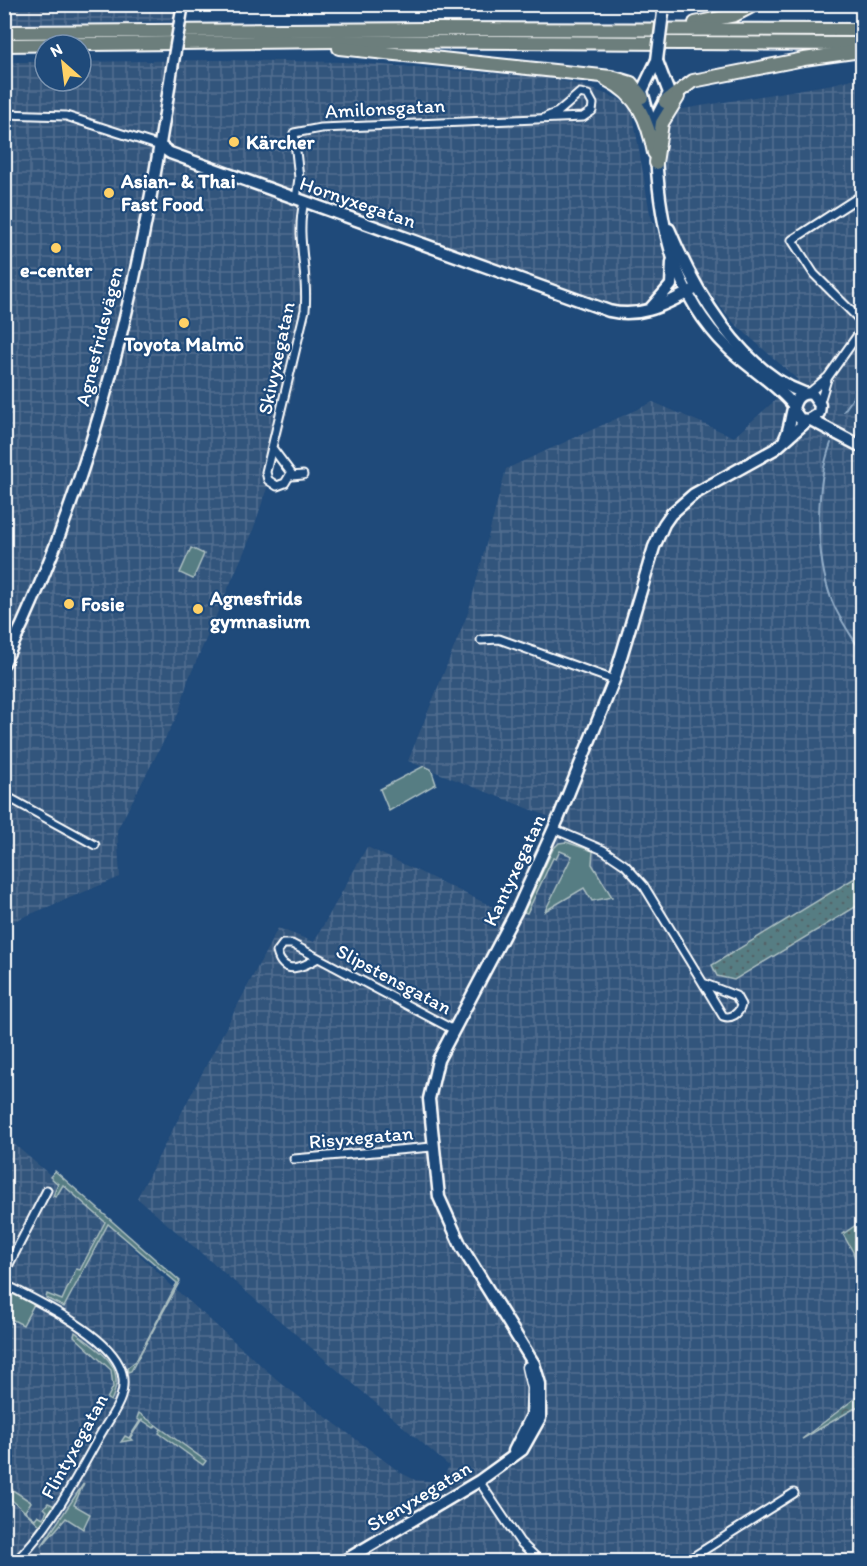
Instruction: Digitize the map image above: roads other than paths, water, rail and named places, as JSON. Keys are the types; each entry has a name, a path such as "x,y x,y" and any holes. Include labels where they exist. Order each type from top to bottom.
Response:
{"highway":[{"path":"607,29 625,25 719,20 756,4"},
{"path":"4,32 862,30"},
{"path":"263,42 595,75 625,80 633,84 642,97"},
{"path":"4,45 263,42 862,44"},
{"path":"665,102 688,84 804,59 862,51"},
{"path":"595,75 624,90 638,105 648,128 656,163"},
{"path":"656,163 662,123 671,106 691,87 718,77"}],"street":[{"name":"Agnesfridsvägen","path":"4,663 57,544 95,428 130,293 160,146 183,7"},
{"path":"655,140 642,97 642,88 657,61 664,9"},
{"path":"657,61 668,90 665,102 657,116 655,140 659,197 672,278 662,298"},
{"name":"Amilonsgatan","path":"300,201 294,133 321,128 583,117 592,111 593,104 588,95 580,93 558,112 546,117"},
{"path":"642,97 653,106 665,102"},
{"name":"Hornyxegatan","path":"4,114 66,116 160,146 170,153 300,201 609,311 627,314 642,313 691,287"},
{"path":"862,195 792,240 814,274 862,322"},
{"path":"659,197 704,318 726,346 793,407 800,419 809,420 862,446"},
{"name":"Skivyxegatan","path":"300,201 299,232 307,290 305,310 266,472 268,480 277,486 285,483 291,476 303,475"},
{"path":"669,250 691,287 747,353 784,384 816,396 828,419 862,446"},
{"path":"642,313 662,298 691,287"},
{"path":"809,420 819,413 828,377 862,329"},
{"path":"793,407 798,396 828,377"},
{"name":"Kantyxegatan","path":"775,449 790,430 793,407"},
{"name":"Kantyxegatan","path":"536,1416 540,1384 530,1355 522,1348 453,1231 439,1197 432,1147 430,1089 438,1060 518,908 554,829 614,680 654,547 664,524 671,514 694,494 775,449 809,420"},
{"path":"273,449 288,466 291,476"},
{"path":"481,640 499,639 614,680"},
{"path":"4,795 95,845"},
{"path":"554,829 603,850 631,870 644,886 723,1016 730,1017 738,1012 741,1005 736,996 703,983"},
{"name":"Slipstensgatan","path":"318,958 302,968 294,969 282,962 278,949 283,945 292,944 454,1030"},
{"name":"Risyxegatan","path":"294,1159 432,1147"},
{"path":"4,1274 47,1190"},
{"name":"Flintyxegatan","path":"4,1284 61,1313 87,1333 115,1358 123,1381 120,1400 65,1499 48,1525 15,1562"},
{"name":"Stenyxegatan","path":"342,1562 479,1481 512,1457 536,1416"},
{"path":"479,1481 520,1542 541,1562"},
{"path":"685,1562 794,1493"}],"waterway":[{"path":"844,411 862,385"},
{"path":"831,443 822,480 820,500 822,564 835,608 862,653"}],"place":[{"name":"Kärcher","path":"234,142"},
{"name":"Asian- & Thai Fast Food","path":"109,193"},
{"name":"e-center","path":"56,248"},
{"name":"Toyota Malmö","path":"184,323"},
{"name":"Fosie","path":"69,604"},
{"name":"Agnesfrids gymnasium","path":"198,609"}]}
